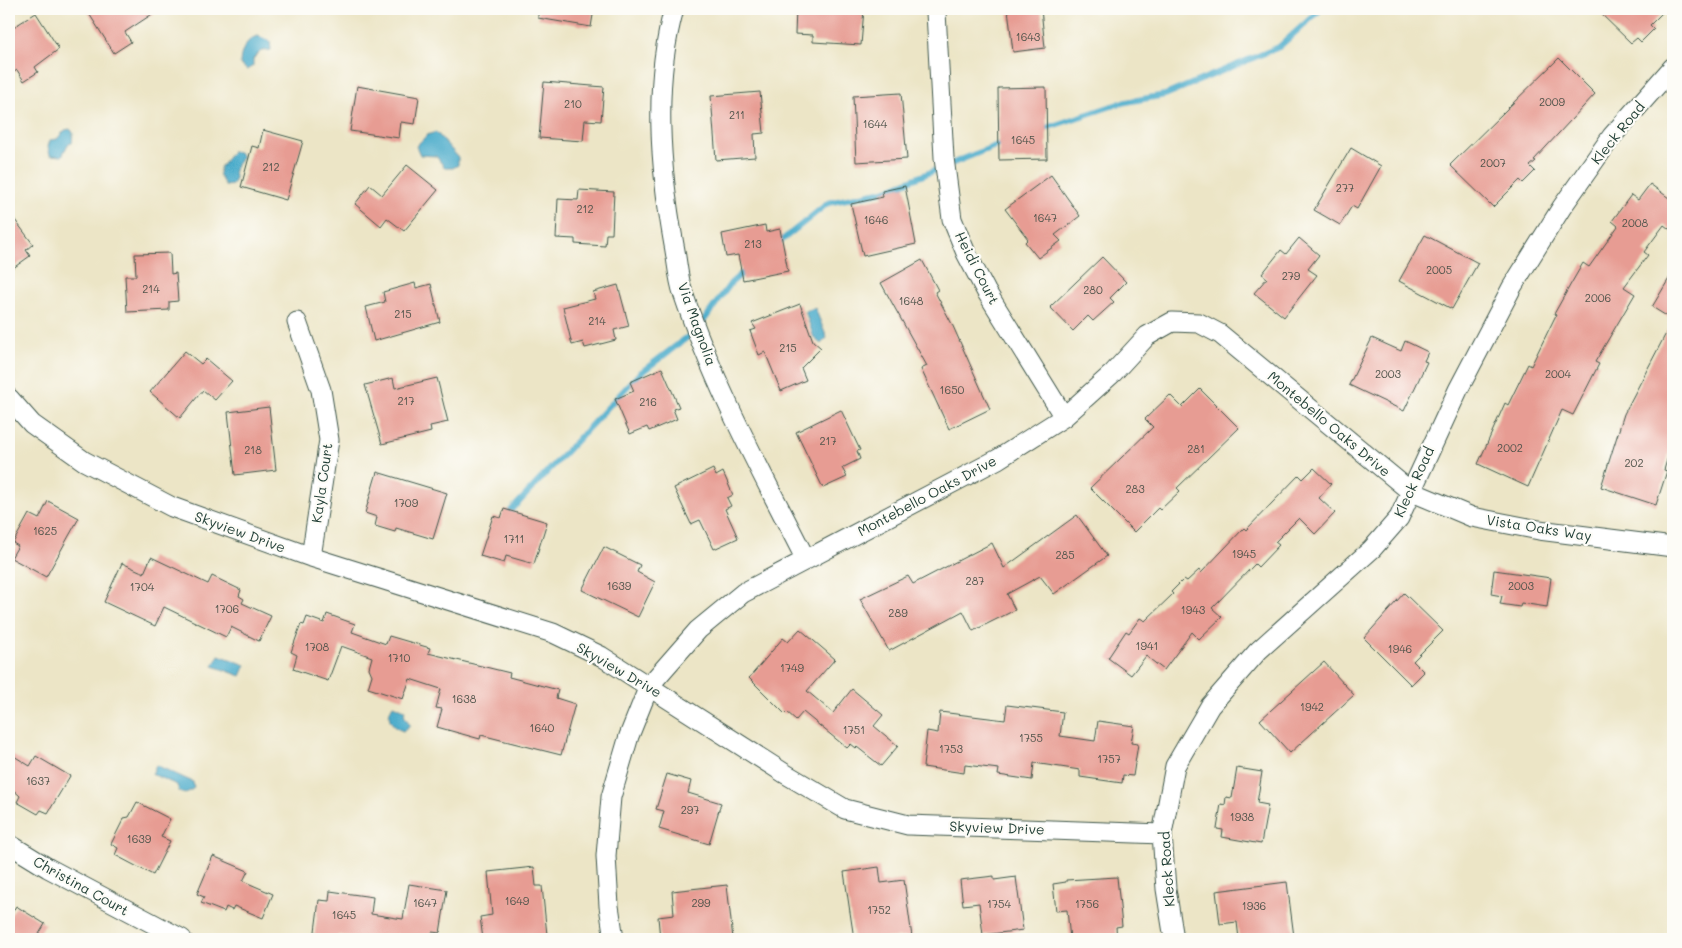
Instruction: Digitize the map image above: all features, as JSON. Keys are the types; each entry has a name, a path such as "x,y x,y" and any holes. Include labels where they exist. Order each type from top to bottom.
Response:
{"street":[{"name":"Via Magnolia","path":"674,9 663,58 662,134 666,202 682,291 705,351 733,415 806,560"},
{"name":"Heidi Court","path":"936,12 944,158 952,218 966,253 986,290 1064,416"},
{"name":"Kleck Road","path":"1174,939 1166,889 1162,834 1175,766 1210,706 1258,651 1372,549 1399,518 1458,390 1512,287 1562,207 1612,136 1673,67"},
{"name":"Kayla Court","path":"297,322 321,390 330,440 310,558"},
{"name":"Montebello Oaks Drive","path":"614,939 609,906 606,856 611,797 629,736 649,686 698,630 743,593 998,459 1064,416 1113,373 1147,336 1172,322 1199,323 1220,334 1410,491"},
{"name":"Skyview Drive","path":"9,398 32,424 84,460 172,507 310,558 553,633 601,656 784,773 846,809 908,825 1162,834"},
{"name":"Vista Oaks Way","path":"1410,491 1472,517 1538,530 1673,547"},
{"name":"Christina Court","path":"9,844 48,868 182,939"}],"water":[{"path":"258,36 270,41 271,50 261,51 253,59 253,66 247,70 240,64 241,55 247,43"},
{"path":"70,129 73,132 72,143 68,144 62,156 50,155 48,147 50,140 57,139 65,130"},
{"path":"436,132 458,157 458,165 453,168 445,168 436,156 420,155 416,146 427,135"},
{"path":"232,151 239,152 242,157 234,169 235,178 232,185 226,186 219,171"},
{"path":"815,308 827,338 821,344 814,338 805,311"},
{"path":"219,655 246,665 241,676 213,666"},
{"path":"393,705 405,710 404,715 410,725 403,731 392,724 389,717"},
{"path":"156,765 193,782 194,788 185,794 179,791 177,785 152,774"}],"building":[{"path":"86,9 160,9 125,32 131,42 114,53"},
{"path":"538,9 594,9 591,27 538,18"},
{"path":"796,9 864,9 861,45 813,42 813,35 795,34"},
{"path":"1008,9 1041,9 1045,48 1013,52"},
{"path":"1596,9 1666,9 1650,25 1654,29 1641,42 1637,38 1631,43"},
{"path":"36,13 59,49 35,67 38,72 24,81 17,70 9,76 9,30"},
{"path":"1559,58 1595,94 1534,160 1536,161 1530,166 1535,171 1523,183 1520,180 1493,207 1450,165"},
{"path":"544,82 604,87 601,121 585,120 583,141 539,138"},
{"path":"357,86 419,97 415,124 401,122 399,138 350,131"},
{"path":"1046,87 1047,159 999,160 998,88"},
{"path":"760,92 764,133 754,134 755,157 716,160 711,96"},
{"path":"901,93 907,159 856,162 853,96"},
{"path":"263,130 303,141 286,200 241,187 252,146 259,148"},
{"path":"1351,148 1381,166 1357,209 1352,206 1340,225 1314,210"},
{"path":"407,165 438,190 404,231 387,218 381,226 355,204 370,185 382,195"},
{"path":"1051,175 1080,216 1055,235 1061,241 1038,258 1025,242 1028,239 1005,209"},
{"path":"1650,184 1673,201 1673,232 1664,225 1644,252 1648,255 1624,287 1635,294 1595,362 1599,364 1573,415 1562,410 1528,487 1478,464 1505,403 1508,405 1528,364 1531,366 1556,315 1554,314 1583,263 1589,267 1618,226 1612,221 1631,195 1638,200"},
{"path":"905,186 916,244 863,256 851,204 883,197 882,191"},
{"path":"579,190 614,192 612,234 606,234 605,246 575,244 575,239 556,238 558,199 578,200"},
{"path":"9,212 33,244 26,250 30,256 9,271"},
{"path":"765,225 766,232 780,229 788,271 743,280 738,255 726,257 722,234"},
{"path":"1425,235 1478,263 1452,309 1399,281"},
{"path":"1299,238 1319,255 1308,269 1317,275 1284,317 1254,293 1267,278 1262,274 1281,250 1286,254"},
{"path":"170,253 171,274 176,273 178,301 169,302 169,310 127,312 125,276 136,276 135,254"},
{"path":"1102,257 1126,282 1110,298 1114,302 1093,321 1088,316 1073,331 1050,307"},
{"path":"922,260 938,290 935,292 952,324 990,409 949,429 921,369 927,366 881,283"},
{"path":"1673,272 1673,320 1652,307"},
{"path":"415,283 416,288 431,284 440,322 374,341 366,307 385,302 383,292"},
{"path":"618,285 629,326 614,330 616,340 585,348 583,342 572,345 563,307 595,299 593,292"},
{"path":"800,304 813,341 821,348 801,368 806,380 781,391 765,352 759,355 750,331 756,329 752,323"},
{"path":"1673,320 1673,440 1664,470 1667,471 1656,505 1601,487 1624,414"},
{"path":"1372,338 1401,351 1405,341 1428,352 1424,361 1427,362 1404,411 1349,385"},
{"path":"185,351 201,364 206,359 232,381 215,400 203,390 180,418 150,392"},
{"path":"662,368 679,407 673,409 677,419 649,431 647,427 630,434 615,399 634,391 630,382"},
{"path":"393,378 395,388 437,378 448,422 430,426 431,432 382,444 365,385"},
{"path":"1200,389 1239,428 1177,488 1180,491 1160,510 1158,508 1134,532 1090,488 1153,427 1145,419 1170,395 1182,407"},
{"path":"269,407 276,470 235,475 228,412"},
{"path":"841,410 860,450 857,451 860,459 842,468 847,477 823,488 796,432"},
{"path":"1314,468 1331,484 1319,498 1335,513 1315,534 1299,518 1275,542 1279,545 1258,567 1255,564 1212,608 1222,617 1199,639 1192,632 1164,670 1146,656 1131,675 1108,658 1126,631 1129,633 1140,618 1145,621 1173,594 1171,592 1184,579 1187,581 1199,570 1201,573 1299,475 1303,479"},
{"path":"713,469 716,476 723,472 733,495 727,498 731,506 725,509 738,538 714,549 700,520 691,524 674,488"},
{"path":"377,472 447,493 433,539 396,528 395,532 375,526 377,517 365,513"},
{"path":"48,501 79,518 46,577 11,558 18,546 13,543 29,514 39,519"},
{"path":"504,509 547,522 534,564 506,556 504,563 480,556 493,516 501,518"},
{"path":"1077,515 1107,556 1054,594 1040,576 1007,594 1015,610 973,631 963,611 889,651 860,599 908,576 913,584 992,543 1004,568"},
{"path":"604,547 640,565 637,572 655,582 638,617 582,590"},
{"path":"151,557 208,584 212,576 241,590 239,596 244,599 242,603 271,616 259,641 231,627 226,637 164,607 155,626 104,602 122,563 144,573"},
{"path":"1494,570 1551,578 1547,607 1521,603 1520,607 1500,604 1502,596 1491,594"},
{"path":"1404,593 1443,631 1413,661 1424,672 1411,685 1364,638"},
{"path":"327,614 355,624 352,632 386,644 389,636 430,648 428,653 510,673 509,677 558,690 556,698 575,704 561,755 481,735 480,739 437,727 442,709 436,708 441,689 410,679 403,699 368,688 372,675 369,668 372,657 341,646 328,681 293,669 297,655 291,652 301,624 304,625 307,617 324,623"},
{"path":"800,629 835,659 807,691 833,713 852,689 883,715 874,726 898,746 881,766 857,747 851,744 847,748 803,712 796,720 787,712 785,714 749,678 783,638 788,642"},
{"path":"1324,662 1354,695 1290,753 1260,720"},
{"path":"1007,705 1063,712 1060,736 1095,741 1098,721 1134,726 1131,743 1138,744 1133,776 1123,775 1122,783 1080,777 1080,770 1034,763 1032,780 998,775 999,769 965,765 964,773 923,767 927,731 938,733 940,712 1005,720"},
{"path":"9,753 30,766 36,756 70,776 48,813 41,810 38,814 17,802 20,796 9,786"},
{"path":"1237,768 1262,772 1257,803 1268,805 1261,844 1222,837 1223,830 1217,829 1221,804 1225,805 1226,797 1232,798"},
{"path":"667,774 691,781 688,793 721,803 709,844 659,829 664,811 656,809"},
{"path":"137,802 170,819 161,837 170,841 153,875 115,855 118,848 111,844 124,818 129,817"},
{"path":"213,856 248,871 243,881 273,894 263,918 234,906 232,910 226,907 224,912 201,903 204,897 197,894"},
{"path":"534,867 536,886 542,886 547,935 513,939 483,939 480,917 492,915 488,872"},
{"path":"879,867 881,883 904,880 912,937 854,939 844,872"},
{"path":"994,876 994,880 1016,877 1023,930 983,935 979,903 963,905 960,880"},
{"path":"1117,877 1122,926 1116,927 1117,939 1070,939 1067,910 1056,911 1053,884 1066,882 1066,880"},
{"path":"1287,882 1294,937 1239,939 1237,922 1220,924 1216,891"},
{"path":"409,884 447,890 440,933 432,932 430,939 364,939 338,935 338,939 314,939 319,900 329,901 330,891 373,897 371,914 403,919"},
{"path":"727,885 733,939 660,939 658,917 674,915 672,891"},
{"path":"16,906 45,924 36,939 9,939 9,918"}],"waterway":[{"path":"1040,130 1121,103 1165,95 1279,47 1321,9"},
{"path":"776,245 828,203 884,191 1005,142"},
{"path":"506,516 639,374 697,330 731,283 747,269"}]}
